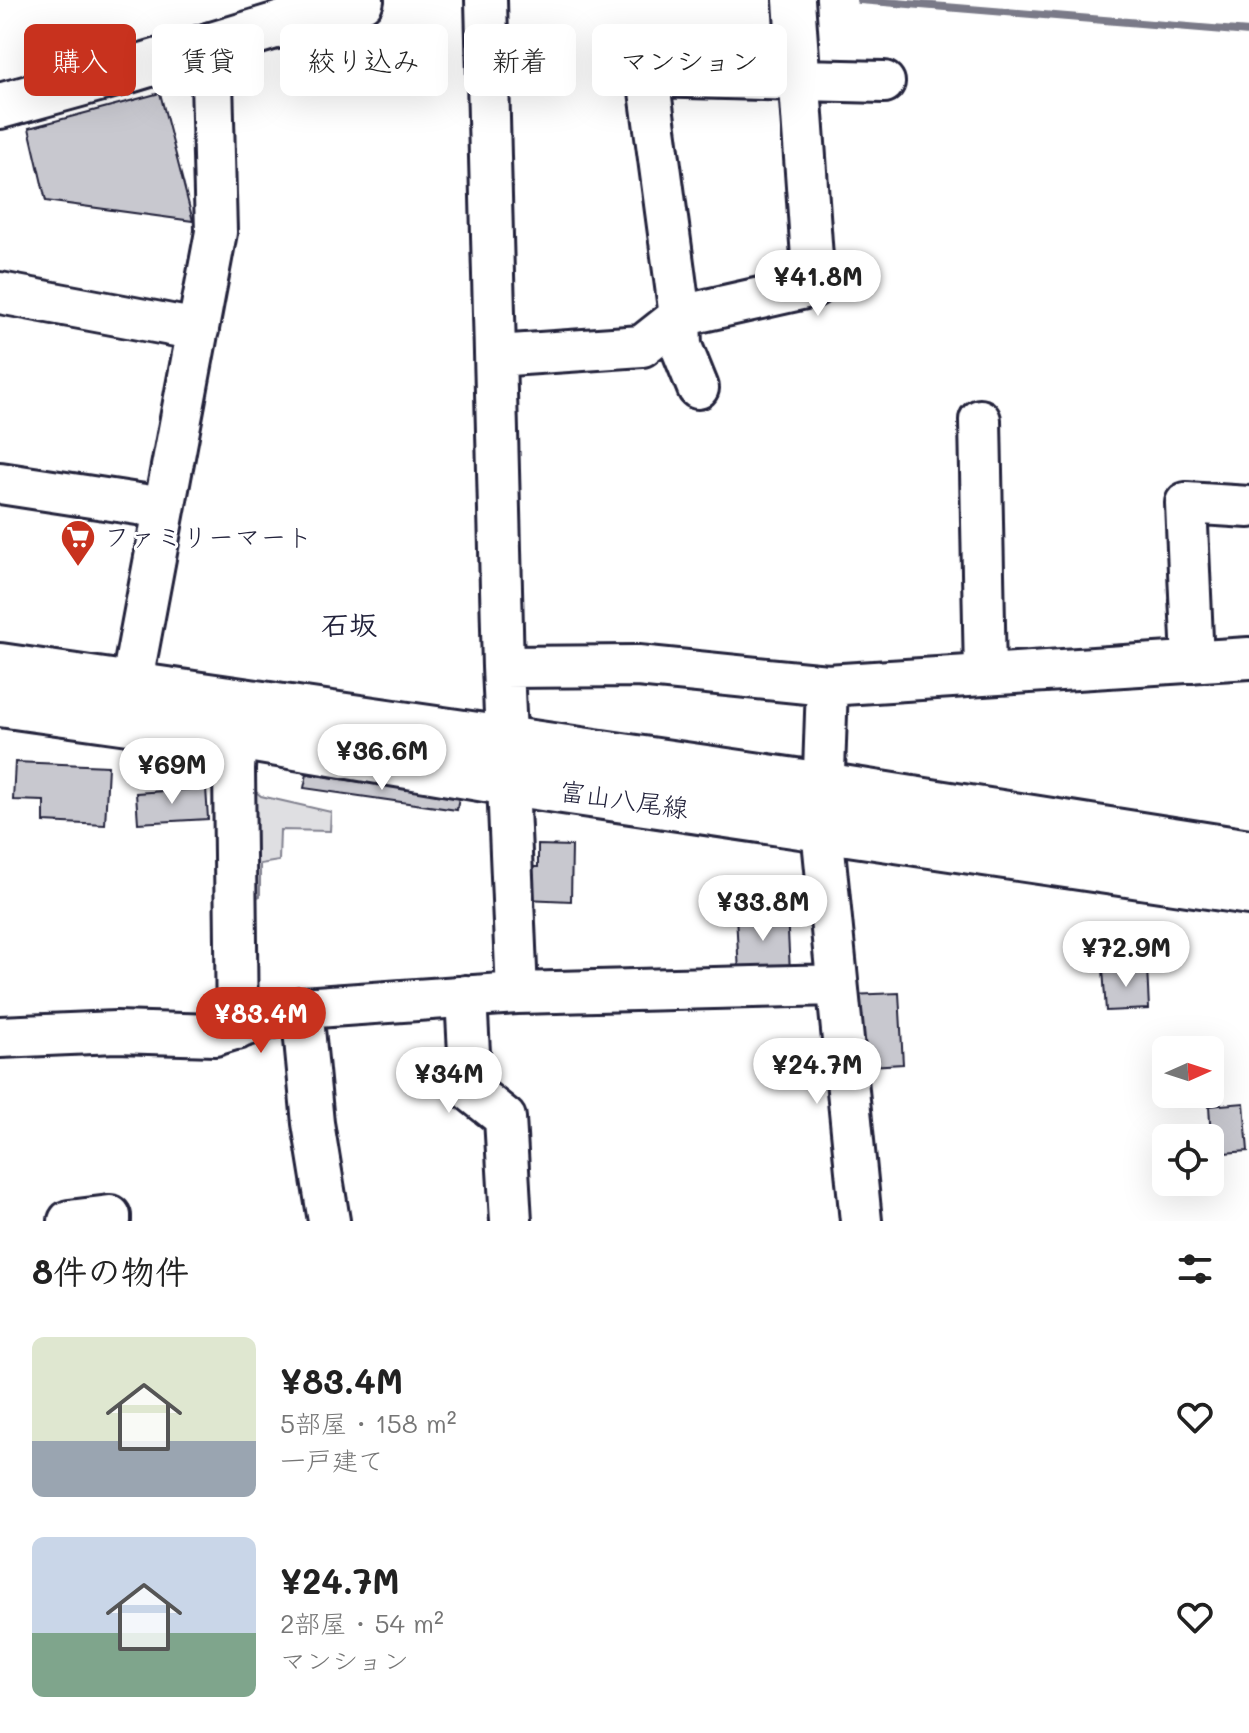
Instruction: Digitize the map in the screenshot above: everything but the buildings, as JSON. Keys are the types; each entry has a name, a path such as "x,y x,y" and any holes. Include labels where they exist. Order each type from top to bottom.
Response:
{"main road":[{"path":"264,28 361,0"},
{"path":"0,106 152,62"},
{"name":"富山八尾線","path":"0,666 823,785 1249,852"},
{"name":"富山八尾線","path":"0,704 236,737 509,783 1249,892"}],"street":[{"path":"486,0 503,667 517,993"},
{"path":"496,356 642,346 680,316 814,286 794,0"},
{"path":"698,388 681,346 680,316 648,76 884,82"},
{"path":"131,686 216,232 212,96"},
{"path":"0,293 198,330"},
{"path":"980,420 985,675"},
{"path":"0,483 164,508"},
{"path":"1193,662 1186,503 1249,507"},
{"path":"503,667 638,666 827,685 1249,658"},
{"path":"827,685 822,829 861,1221"},
{"path":"236,737 237,1029"},
{"path":"0,1037 116,1032 215,1035 302,1008 466,996 837,985"},
{"path":"466,996 471,1091 505,1118 511,1221"},
{"path":"302,1008 313,1123 329,1221"},
{"path":"69,1221 110,1216 110,1221"}],"shaded area":[{"path":"240,779 261,796 331,812 330,831 280,830 279,861 260,864 260,896 252,899"}],"waterway":[{"path":"860,0 1249,32"}],"place":[{"name":"ファミリーマート","path":"78,568"}],"district":[{"name":"石坂","path":"349,625"}]}
